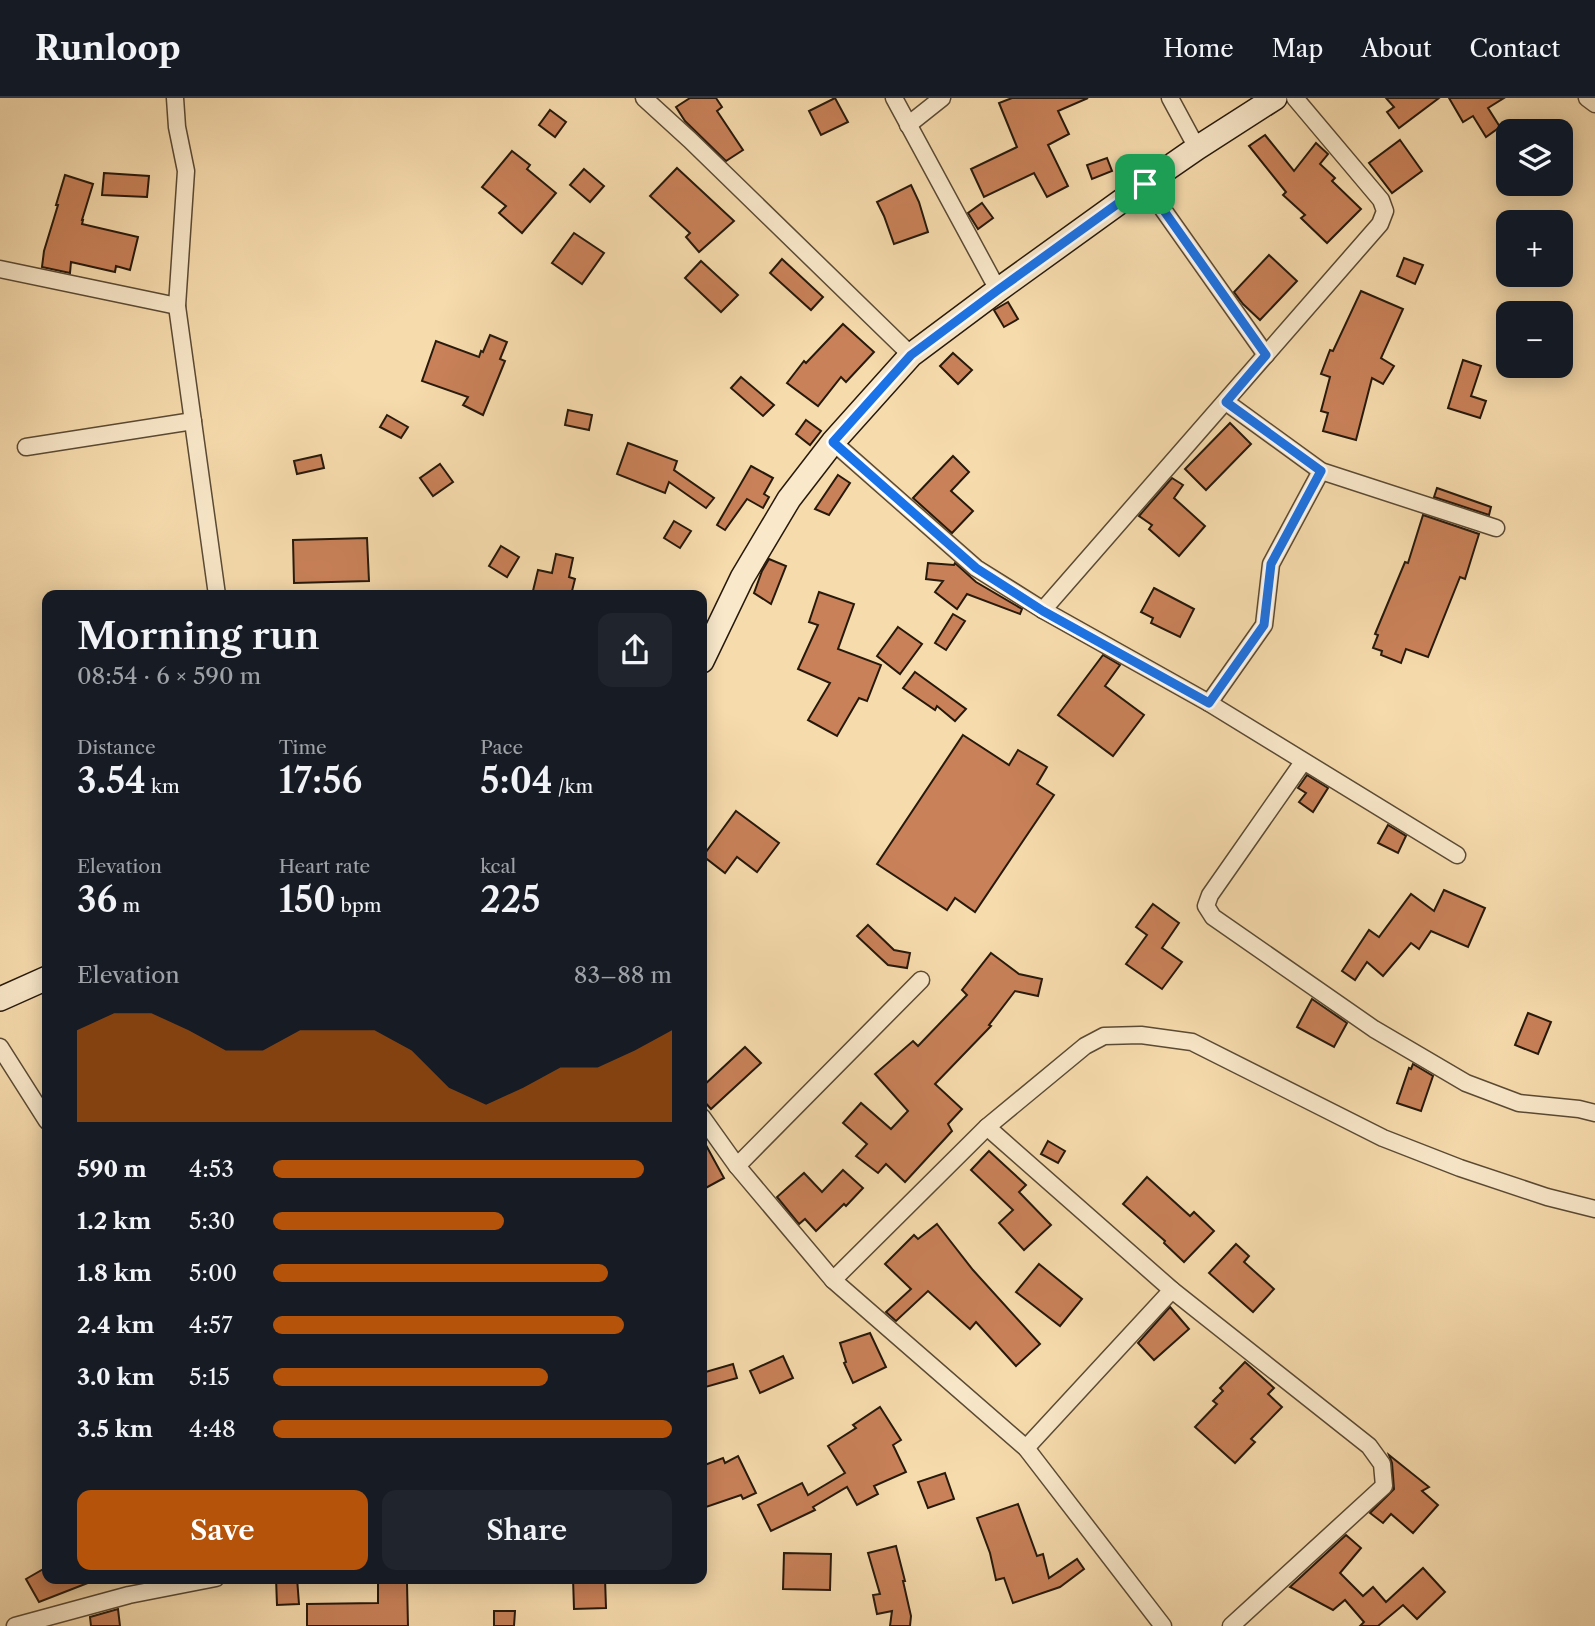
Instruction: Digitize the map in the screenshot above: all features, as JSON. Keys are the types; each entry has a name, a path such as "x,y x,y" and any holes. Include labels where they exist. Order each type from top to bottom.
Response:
{"street":[{"path":"175,98 177,127 186,171 177,306 216,590"},
{"path":"644,98 911,355"},
{"path":"894,98 998,290"},
{"path":"908,125 942,98"},
{"path":"1170,98 1198,148"},
{"path":"707,650 742,578 789,499 833,442 911,355 1145,184 1275,98"},
{"path":"1043,611 1380,224 1385,211 1381,200 1295,98"},
{"path":"1587,98 1595,104"},
{"path":"1145,184 1266,355"},
{"path":"0,269 177,306"},
{"path":"1226,402 1321,471 1496,528"},
{"path":"26,447 192,421"},
{"path":"833,442 976,568 1043,611 1209,703 1457,856"},
{"path":"1209,703 1264,625 1271,564 1321,471"},
{"path":"1303,762 1210,895 1206,906 1213,917 1374,1029 1466,1083 1519,1103 1595,1113"},
{"path":"0,999 42,980"},
{"path":"737,1166 921,980"},
{"path":"833,1280 987,1127 1085,1046 1104,1036 1141,1035 1192,1042 1383,1138 1460,1168 1535,1193 1595,1209"},
{"path":"0,1047 42,1113"},
{"path":"707,1124 737,1166 833,1280 1026,1448 1164,1626"},
{"path":"987,1127 1172,1290 1369,1446 1382,1464 1384,1486 1231,1626"},
{"path":"1026,1448 1172,1290"},
{"path":"15,1626 129,1595 185,1584"}],"building":[{"path":"690,98 716,98 722,107 717,111 743,150 726,161 685,121 676,107"},
{"path":"835,98 848,122 821,135 809,111"},
{"path":"1012,98 1088,98 1058,111 1069,134 1048,145 1068,186 1047,197 1034,173 984,197 971,169 1017,147 999,103"},
{"path":"1386,98 1439,98 1399,128 1387,112 1394,107"},
{"path":"1449,98 1504,98 1488,108 1496,121 1496,130 1486,137 1473,116 1463,122"},
{"path":"550,110 566,122 555,137 539,125"},
{"path":"1265,135 1294,171 1316,143 1328,154 1320,164 1335,178 1332,181 1361,209 1327,243 1301,218 1305,215 1283,195 1286,192 1249,146"},
{"path":"1400,140 1422,171 1392,193 1369,163"},
{"path":"512,151 530,165 527,169 556,193 522,233 499,213 506,206 482,187"},
{"path":"1107,158 1112,171 1092,179 1087,165"},
{"path":"677,168 734,221 699,252 686,237 690,233 650,196"},
{"path":"584,169 604,186 590,202 570,185"},
{"path":"104,173 149,176 147,197 102,195"},
{"path":"65,175 93,184 82,224 138,237 130,270 116,266 115,272 71,262 70,273 42,267"},
{"path":"911,185 928,232 894,244 877,202"},
{"path":"982,203 993,218 978,229 968,213"},
{"path":"574,233 604,253 582,284 552,263"},
{"path":"1269,255 1297,281 1260,320 1234,292"},
{"path":"1404,258 1423,265 1415,284 1397,276"},
{"path":"782,259 823,297 811,310 770,273"},
{"path":"701,261 738,295 721,312 685,278"},
{"path":"1361,291 1403,309 1381,358 1394,366 1383,384 1372,378 1356,440 1323,431 1328,413 1321,411 1330,377 1321,374 1330,350 1333,351"},
{"path":"1008,302 1018,319 1004,327 994,310"},
{"path":"843,324 874,352 846,382 841,377 818,406 787,383 804,361 806,363"},
{"path":"490,335 507,342 500,359 505,361 483,415 463,405 468,397 422,381 436,341 479,357"},
{"path":"953,353 972,370 958,384 940,366"},
{"path":"1463,360 1481,366 1471,396 1486,401 1480,418 1448,408"},
{"path":"741,377 774,405 763,416 731,388"},
{"path":"568,410 592,415 589,430 565,425"},
{"path":"387,415 408,427 401,438 380,427"},
{"path":"806,420 821,431 810,445 796,434"},
{"path":"1230,423 1251,444 1206,490 1185,469"},
{"path":"628,443 677,461 674,470 714,498 706,508 669,482 665,493 617,474"},
{"path":"321,455 324,468 297,474 294,461"},
{"path":"953,456 969,472 951,491 973,511 952,533 913,498"},
{"path":"440,464 453,482 433,496 420,478"},
{"path":"751,466 773,478 764,494 769,497 763,508 747,499 725,530 717,525"},
{"path":"838,475 850,483 829,515 815,509"},
{"path":"1172,478 1183,485 1174,498 1205,526 1179,556 1149,529 1152,525 1139,516"},
{"path":"1437,488 1491,507 1489,515 1434,497"},
{"path":"1423,515 1479,534 1465,579 1460,577 1428,657 1406,649 1401,663 1381,655 1382,651 1373,648 1378,635 1375,634 1405,562 1408,563"},
{"path":"674,521 691,531 680,548 664,538"},
{"path":"367,538 369,581 294,583 293,540"},
{"path":"501,546 519,557 507,577 489,566"},
{"path":"556,554 573,558 569,577 575,579 572,590 533,590 538,570 552,573"},
{"path":"769,559 786,566 771,604 754,593"},
{"path":"928,563 955,563 976,582 1022,609 1020,614 967,594 957,609 935,592 943,581 926,579"},
{"path":"1154,588 1194,609 1180,637 1151,623 1153,618 1141,612"},
{"path":"819,592 854,604 838,649 881,665 867,701 859,698 837,736 808,720 830,683 798,669 818,625 809,622"},
{"path":"953,614 965,621 946,650 935,643"},
{"path":"898,627 922,644 900,674 877,656"},
{"path":"1103,655 1120,665 1105,686 1144,715 1113,756 1058,715"},
{"path":"915,672 966,709 955,721 937,706 935,710 903,688"},
{"path":"963,735 1009,765 1018,750 1047,767 1037,784 1054,795 975,912 955,898 947,910 877,864"},
{"path":"1307,775 1328,788 1313,812 1299,802 1306,793 1298,788"},
{"path":"736,811 779,843 757,872 737,857 725,873 707,859 707,851"},
{"path":"1388,825 1406,836 1398,853 1378,843"},
{"path":"1444,890 1485,908 1468,947 1431,931 1419,949 1411,943 1383,976 1367,962 1355,980 1342,971 1369,930 1379,937 1411,894 1434,911"},
{"path":"1153,904 1179,923 1162,948 1182,962 1162,989 1126,964 1147,935 1136,927"},
{"path":"868,925 894,950 910,953 907,968 888,965 857,936"},
{"path":"991,953 1019,974 1042,979 1038,996 1015,991 989,1025 991,1026 935,1084 962,1109 948,1124 952,1131 905,1182 886,1164 878,1173 856,1156 867,1144 843,1123 861,1103 891,1129 908,1111 875,1074 913,1041 918,1046 967,995 962,990"},
{"path":"1312,999 1347,1023 1334,1047 1297,1027"},
{"path":"1528,1013 1551,1022 1538,1054 1515,1045"},
{"path":"745,1047 761,1063 711,1109 707,1105 707,1082"},
{"path":"1413,1064 1433,1076 1421,1111 1397,1103 1409,1068 1411,1069"},
{"path":"1048,1141 1065,1151 1058,1163 1041,1154"},
{"path":"707,1147 724,1178 707,1187"},
{"path":"989,1151 1026,1185 1019,1192 1051,1225 1024,1250 999,1223 1013,1210 971,1170"},
{"path":"843,1170 863,1188 816,1231 805,1219 799,1224 777,1197 804,1173 822,1192"},
{"path":"1147,1177 1190,1216 1194,1212 1214,1231 1184,1262 1165,1241 1123,1204"},
{"path":"937,1224 973,1270 1040,1344 1016,1366 976,1322 970,1329 928,1291 896,1321 886,1312 911,1289 885,1264 914,1235 918,1239"},
{"path":"1236,1244 1249,1256 1244,1262 1274,1289 1253,1312 1209,1273"},
{"path":"1039,1264 1082,1299 1060,1326 1016,1292"},
{"path":"1170,1307 1189,1329 1154,1360 1138,1343"},
{"path":"870,1333 886,1367 853,1383 844,1363 846,1362 840,1343"},
{"path":"783,1356 793,1378 760,1393 750,1371"},
{"path":"1245,1362 1274,1388 1268,1394 1282,1407 1251,1439 1255,1442 1235,1463 1195,1427 1217,1404 1213,1401 1223,1391 1220,1388"},
{"path":"733,1364 737,1378 707,1387 707,1372"},
{"path":"880,1407 901,1440 893,1445 906,1472 874,1486 878,1494 857,1505 847,1487 813,1507 815,1510 771,1531 758,1505 802,1483 808,1495 845,1473 828,1446 856,1428 853,1425"},
{"path":"1389,1455 1429,1487 1422,1491 1438,1505 1413,1533 1391,1514 1383,1523 1370,1513 1394,1489"},
{"path":"738,1456 756,1493 743,1499 741,1495 707,1507 707,1464 723,1458 725,1463"},
{"path":"945,1473 954,1499 928,1508 918,1482"},
{"path":"1018,1504 1037,1556 1043,1554 1049,1578 1077,1559 1084,1569 1060,1587 1013,1603 1004,1578 996,1580 990,1553 977,1518"},
{"path":"1346,1535 1361,1548 1340,1573 1363,1596 1373,1587 1386,1602 1423,1568 1445,1592 1417,1619 1403,1605 1378,1626 1360,1626 1364,1622 1345,1600 1333,1610 1290,1587"},
{"path":"896,1546 905,1581 910,1626 890,1626 892,1611 877,1614 873,1595 880,1594 868,1553"},
{"path":"784,1553 831,1554 830,1590 783,1589"},
{"path":"42,1570 42,1584 85,1584 39,1602 26,1579"},
{"path":"276,1584 297,1584 299,1604 277,1605"},
{"path":"378,1584 407,1584 408,1626 307,1626 307,1604 378,1603"},
{"path":"573,1584 605,1584 606,1608 574,1609"},
{"path":"118,1609 120,1626 91,1626 90,1617"},
{"path":"494,1611 515,1611 514,1626 494,1626"}],"route":[{"path":"1145,184 1266,355 1226,402 1321,471 1271,564 1264,625 1209,703 1043,611 976,568 833,442 911,355 1145,184"}]}
